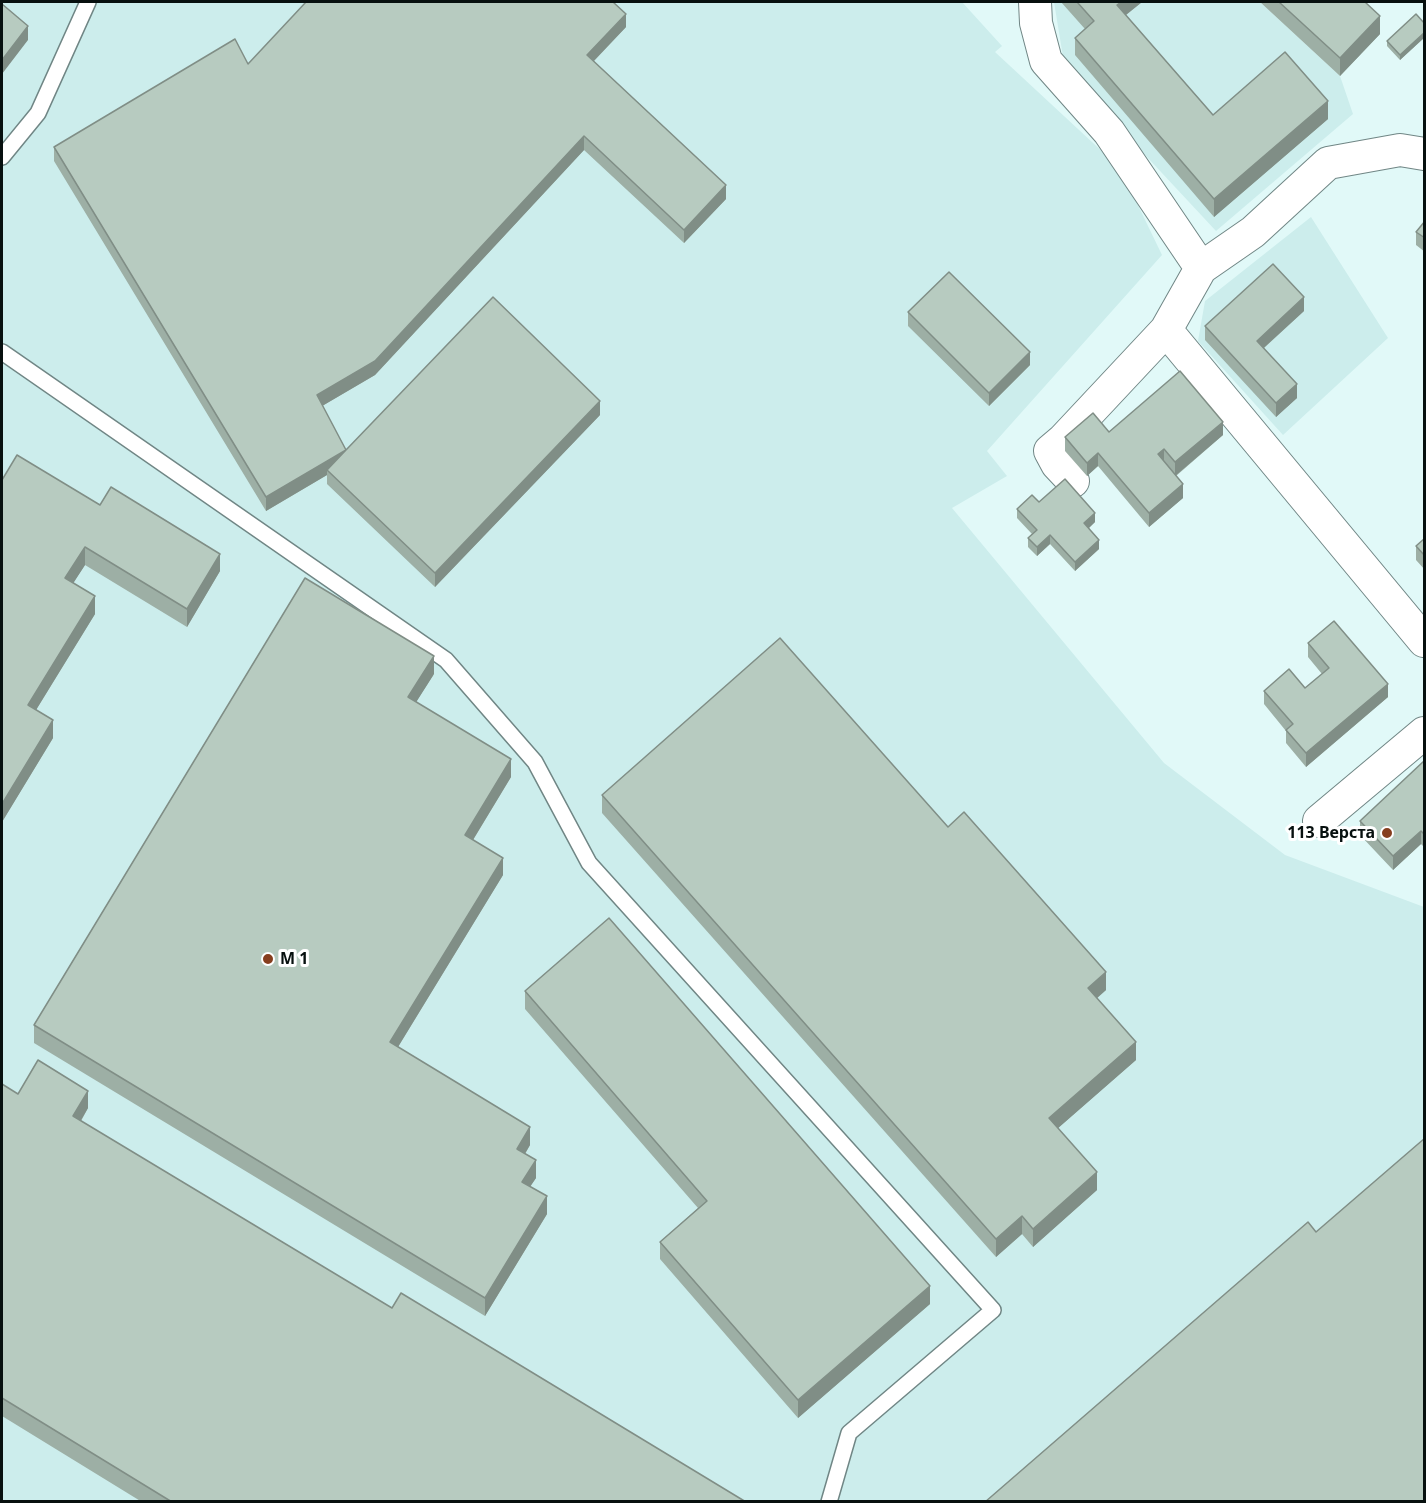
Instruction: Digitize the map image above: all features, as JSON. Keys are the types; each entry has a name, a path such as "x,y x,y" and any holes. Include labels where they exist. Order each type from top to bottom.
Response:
{"street":[{"path":"1035,2 1036,23 1046,61 1109,132 1201,268"},
{"path":"1073,481 1057,464 1050,451 1166,330 1201,268 1253,232 1328,163 1400,150 1425,154"},
{"path":"1166,330 1425,641"},
{"path":"1319,821 1425,734"}],"lane":[{"path":"2,157 38,113 88,2"},
{"path":"2,352 446,660 536,762 589,863 993,1310 849,1433 828,1502"}],"shaded area":[{"path":"2,2 962,2 1002,46 995,52 1120,168 1162,255 987,451 1007,476 952,508 1164,763 1285,855 1424,907 1424,1501 2,1502"},
{"path":"1054,2 1260,2 1340,76 1353,114 1216,231 1065,69"},
{"path":"1311,217 1388,338 1283,435 1198,341 1205,301"}],"building":[{"path":"306,2 613,2 626,14 587,55 726,185 684,230 584,136 375,361 317,395 346,450 266,497 54,147 235,39 248,64"},
{"path":"1077,2 1121,2 1117,5 1213,115 1285,52 1328,101 1214,199 1075,38 1094,21"},
{"path":"1279,2 1365,2 1380,16 1340,58"},
{"path":"2,4 28,26 2,60"},
{"path":"1416,14 1425,24 1425,32 1400,55 1387,41"},
{"path":"1425,221 1425,238 1416,232"},
{"path":"1273,264 1304,297 1257,341 1297,384 1276,403 1205,326"},
{"path":"949,272 1030,352 989,393 908,312"},
{"path":"493,297 600,401 435,573 327,470"},
{"path":"1180,371 1223,422 1175,462 1164,449 1158,454 1183,484 1149,513 1098,453 1087,463 1065,437 1093,413 1109,432"},
{"path":"17,455 100,505 111,487 220,554 187,609 85,547 65,578 95,596 28,705 53,720 2,804 2,480"},
{"path":"1065,479 1095,513 1084,523 1099,540 1075,562 1050,535 1037,547 1028,538 1037,530 1017,509 1032,495 1039,502"},
{"path":"1425,538 1425,556 1416,546"},
{"name":"M 1","path":"305,578 434,656 408,697 511,759 465,835 503,858 390,1042 530,1127 517,1149 536,1160 522,1182 547,1196 485,1298 34,1025"},
{"path":"1334,621 1388,684 1306,753 1286,730 1293,724 1264,691 1289,669 1305,688 1329,668 1308,643"},
{"path":"780,638 948,827 964,812 1106,972 1088,988 1136,1042 1049,1118 1097,1172 1033,1229 1022,1216 996,1239 602,795"},
{"path":"1425,760 1425,835 1421,831 1393,856 1360,821"},
{"path":"609,918 930,1286 798,1400 660,1242 707,1201 525,991"},
{"path":"38,1060 88,1091 73,1116 392,1308 401,1293 746,1502 172,1502 2,1398 2,1084 18,1094"},
{"path":"1425,1138 1425,1502 985,1502 1308,1222 1316,1232"}],"place":[{"name":"113 Верста","path":"1387,833"},
{"name":"M 1","path":"268,959"}]}
